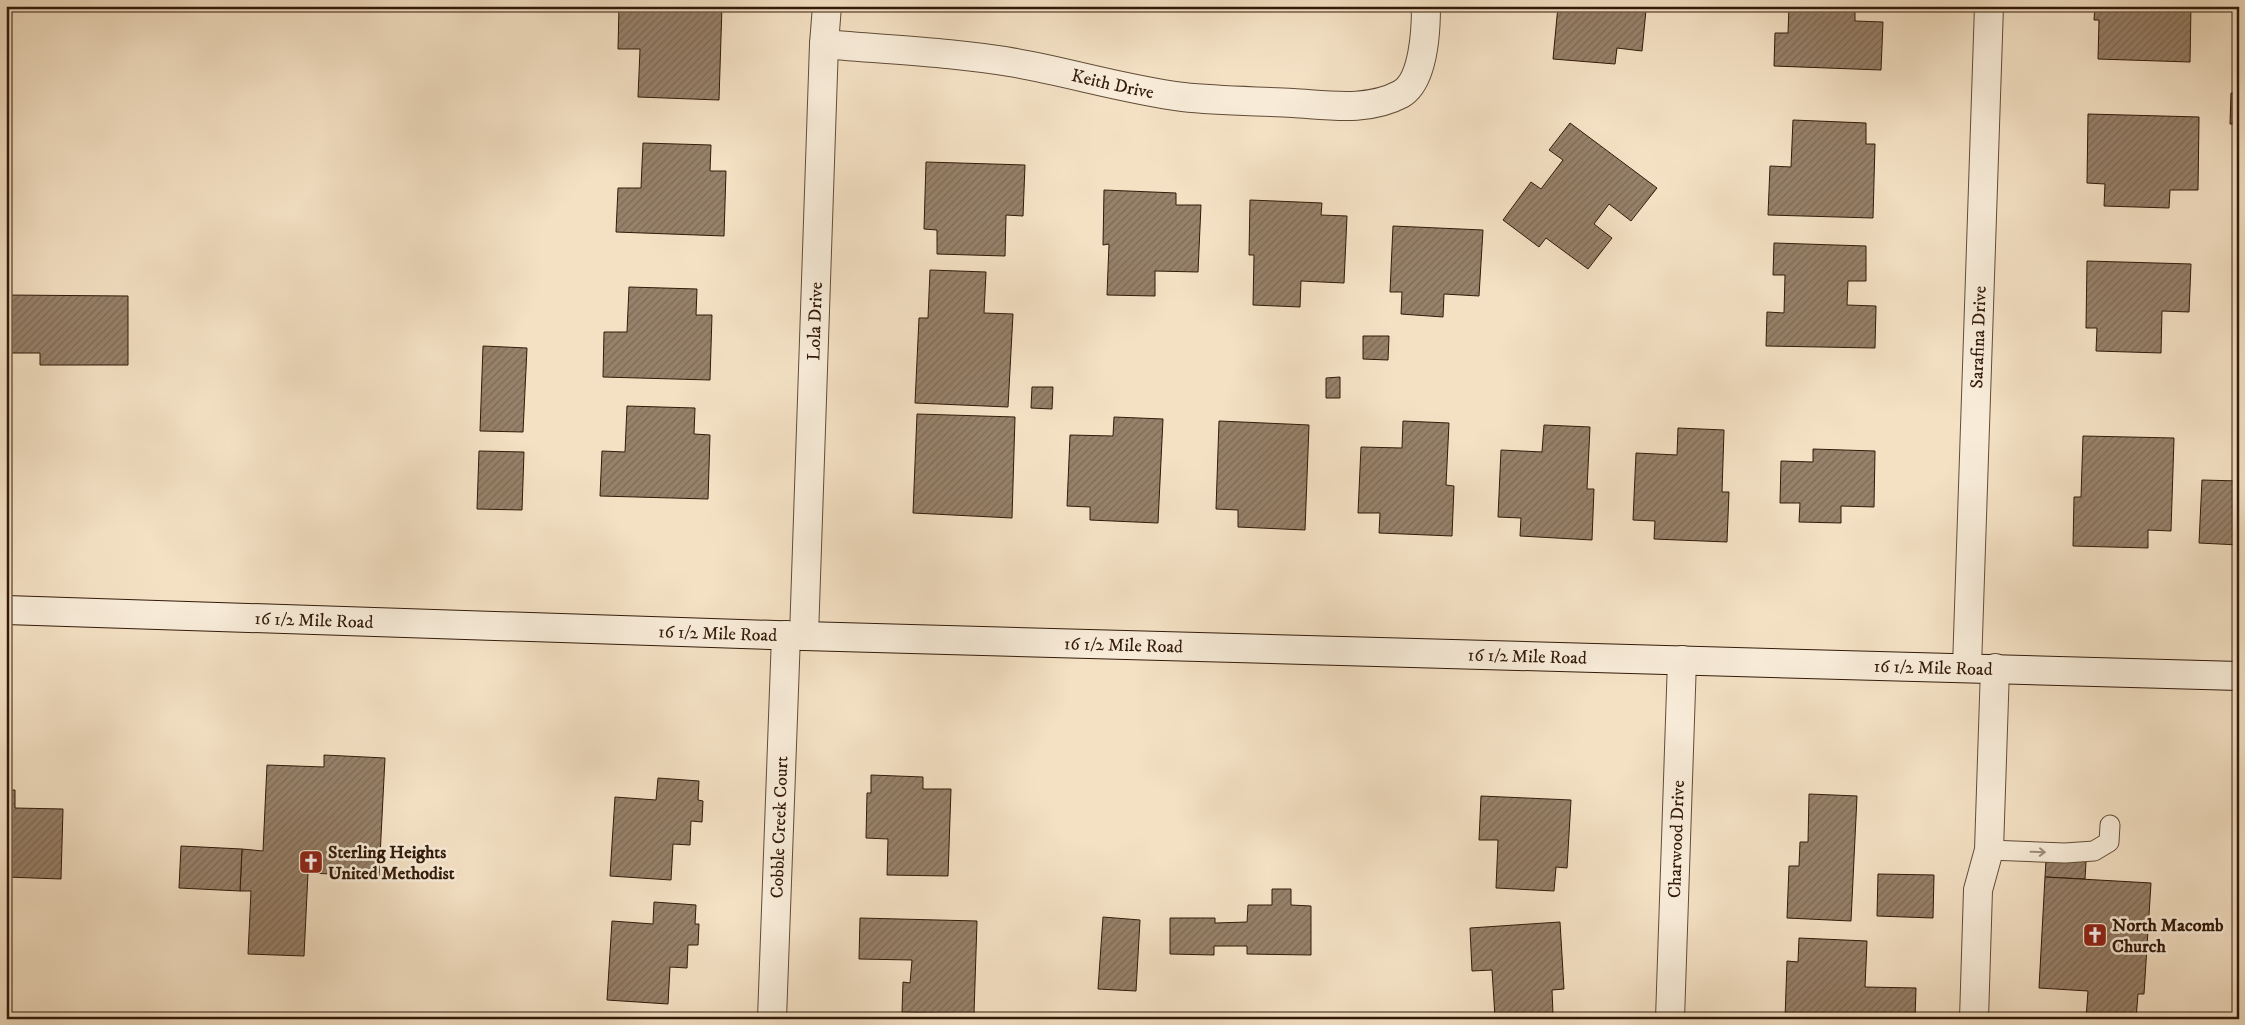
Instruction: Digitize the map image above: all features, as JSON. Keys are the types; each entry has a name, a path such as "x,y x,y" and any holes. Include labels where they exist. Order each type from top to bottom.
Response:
{"street":[{"name":"Lola Drive","path":"795,636 824,44 828,6"},
{"name":"Keith Drive","path":"824,44 961,56 1016,63 1127,87 1184,97 1345,106 1378,103 1402,93 1418,72 1425,38 1426,6"},
{"name":"Sarafina Drive","path":"1967,667 1988,6"},
{"name":"16 1/2 Mile Road","path":"6,610 795,636 2239,676"},
{"name":"Cobble Creek Court","path":"772,1019 795,636"},
{"name":"Charwood Drive","path":"1670,1019 1682,660"},
{"path":"1974,1019 1978,890 1989,850 1995,668"}],"lane":[{"path":"1989,850 2066,853 2094,851 2109,842 2110,826"}],"building":[{"path":"619,6 722,6 719,100 638,97 640,49 618,49"},
{"path":"1558,6 1621,6 1646,10 1642,51 1617,48 1615,64 1553,59"},
{"path":"1789,6 1855,6 1855,21 1883,22 1881,70 1774,66 1775,33 1788,33"},
{"path":"2095,6 2191,6 2190,62 2098,59 2099,20 2094,20"},
{"path":"2231,93 2239,93 2239,124 2230,124"},
{"path":"2088,114 2199,117 2198,190 2170,190 2169,208 2104,206 2105,184 2087,183"},
{"path":"1793,120 1866,123 1866,144 1875,144 1873,218 1768,215 1770,166 1791,167"},
{"path":"1570,123 1657,188 1631,221 1609,204 1594,224 1612,238 1588,269 1546,238 1539,247 1503,220 1531,182 1541,189 1563,160 1549,150"},
{"path":"643,143 711,145 710,171 726,171 724,236 616,232 618,188 641,188"},
{"path":"926,162 1025,165 1023,216 1006,215 1005,256 937,254 937,230 924,229"},
{"path":"1104,190 1176,193 1176,205 1201,205 1198,272 1155,271 1155,296 1107,295 1109,244 1103,245"},
{"path":"1250,200 1322,203 1321,215 1347,216 1344,283 1301,281 1300,307 1253,305 1254,255 1249,255"},
{"path":"1393,226 1483,230 1479,296 1444,294 1443,317 1401,314 1402,292 1390,292"},
{"path":"1774,243 1866,246 1866,281 1848,281 1847,305 1876,306 1875,348 1766,346 1767,312 1784,313 1785,275 1773,275"},
{"path":"2087,261 2191,264 2189,312 2162,311 2161,353 2096,351 2097,328 2086,328"},
{"path":"930,270 986,272 984,313 1013,314 1008,407 915,403 919,318 928,318"},
{"path":"629,287 697,289 696,315 712,315 710,380 603,377 604,332 627,332"},
{"path":"6,295 128,296 128,365 40,365 40,353 6,353"},
{"path":"1363,336 1389,336 1388,360 1363,359"},
{"path":"483,346 527,348 523,432 480,431"},
{"path":"1340,377 1340,398 1326,398 1326,378"},
{"path":"1032,387 1053,387 1052,409 1031,408"},
{"path":"627,406 695,408 694,434 710,435 708,499 600,496 602,451 625,452"},
{"path":"917,414 1015,417 1012,518 913,513"},
{"path":"1114,417 1163,419 1158,523 1090,520 1090,507 1067,506 1070,435 1113,436"},
{"path":"1219,421 1309,425 1305,530 1238,527 1238,510 1216,509"},
{"path":"1403,421 1449,423 1446,485 1454,486 1452,536 1379,533 1380,513 1358,513 1361,447 1402,448"},
{"path":"1544,425 1590,427 1587,489 1594,489 1592,540 1520,536 1521,518 1498,517 1501,450 1542,452"},
{"path":"1678,428 1724,430 1722,492 1729,492 1727,542 1654,539 1655,521 1633,520 1636,453 1677,455"},
{"path":"2083,436 2174,438 2171,531 2148,530 2148,548 2073,546 2074,497 2081,497"},
{"path":"1813,449 1875,451 1874,507 1841,506 1841,523 1799,522 1800,503 1780,503 1781,461 1813,462"},
{"path":"479,451 524,452 522,510 477,509"},
{"path":"2202,480 2239,481 2239,545 2199,543"},
{"name":"Sterling Heights United Methodist","path":"324,755 385,758 379,876 308,873 304,956 248,954 251,891 240,891 242,849 263,851 267,765 324,767"},
{"path":"871,775 923,777 923,789 951,789 948,876 887,875 888,839 866,838 867,793 871,793"},
{"path":"658,778 699,781 698,800 703,801 702,822 691,821 690,845 673,844 671,880 610,876 615,797 656,800"},
{"path":"6,790 15,790 15,808 63,809 61,879 6,877"},
{"path":"1809,794 1857,796 1851,921 1787,918 1789,866 1799,866 1800,842 1808,842"},
{"path":"1481,796 1571,800 1567,868 1556,867 1554,891 1496,888 1498,840 1479,840"},
{"path":"2047,843 2087,845 2085,879 2045,877"},
{"path":"181,846 242,849 240,891 179,888"},
{"path":"1878,874 1934,875 1933,918 1877,916"},
{"name":"North Macomb Church","path":"2045,877 2151,883 2144,994 2138,994 2136,1019 2086,1019 2088,991 2039,988"},
{"path":"1272,889 1291,889 1291,905 1311,906 1311,955 1247,954 1247,946 1214,946 1214,955 1170,954 1170,918 1215,918 1215,923 1247,922 1248,905 1272,905"},
{"path":"654,902 696,905 695,924 699,924 698,945 688,945 687,968 670,967 668,1004 607,1000 612,921 653,924"},
{"path":"1103,917 1140,920 1136,991 1098,989"},
{"path":"860,918 977,921 974,1014 902,1012 903,982 910,983 912,960 859,959"},
{"path":"1560,922 1564,989 1552,990 1553,1014 1495,1017 1492,970 1472,971 1470,928"},
{"path":"1799,938 1867,941 1865,987 1916,988 1915,1019 1785,1019 1787,961 1798,962"}],"place":[{"name":"Sterling Heights United Methodist","path":"311,862"},
{"name":"North Macomb Church","path":"2095,935"}]}
